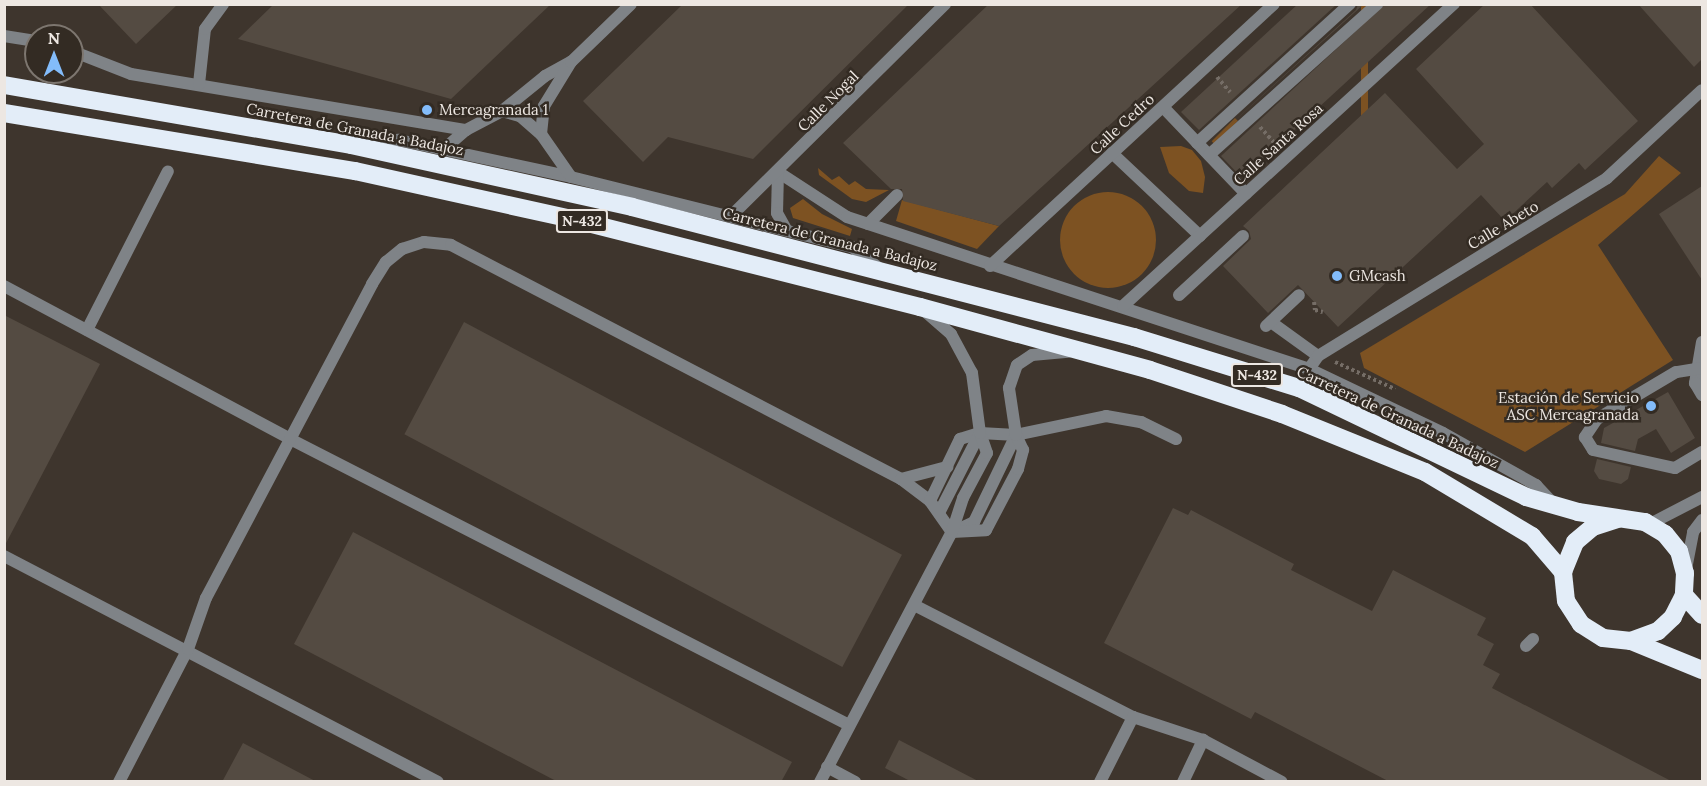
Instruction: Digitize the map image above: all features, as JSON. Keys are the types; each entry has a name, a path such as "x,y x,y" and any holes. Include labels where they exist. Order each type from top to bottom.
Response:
{"highway":[{"name":"Carretera de Granada a Badajoz","path":"4,85 351,145 632,207 881,270 1134,338 1299,388 1526,497 1553,502 1578,512 1618,519"},
{"name":"N-432","path":"4,114 355,171 572,219 920,307 1081,351 1282,414 1425,472 1532,536 1563,572"},
{"name":"N-432","path":"1631,641 1658,632 1673,617 1695,607 1678,551 1665,534 1650,524 1618,519 1593,527 1575,542 1563,572 1566,601 1581,624 1603,638 1631,641 1701,671"}],"street":[{"path":"199,84 205,29 223,4"},
{"path":"541,134 544,106 571,62 631,4"},
{"name":"Calle Nogal","path":"731,216 759,186 778,172 945,4"},
{"name":"Calle Cedro","path":"990,266 1274,4"},
{"path":"1197,143 1350,4"},
{"path":"1209,155 1377,4"},
{"name":"Calle Santa Rosa","path":"1124,306 1454,4"},
{"path":"4,36 24,39"},
{"path":"84,56 131,74 199,84 373,118 466,130"},
{"path":"444,148 466,130 502,111 545,76 571,62"},
{"name":"Calle Abeto","path":"1310,369 1318,356 1607,178 1702,90"},
{"path":"1163,107 1246,194"},
{"path":"502,111 520,116 541,134 571,177"},
{"path":"351,145 399,140 571,177 852,247 881,270"},
{"path":"1112,153 1200,236"},
{"path":"87,330 168,171"},
{"path":"778,172 847,217 990,266 1124,306 1310,369 1443,433 1536,485 1553,502"},
{"path":"778,172 777,213 786,229"},
{"path":"868,224 897,195"},
{"path":"1179,295 1243,236"},
{"path":"119,782 188,649 206,598 386,262 402,249 424,242 451,245 901,479 930,501 952,532"},
{"path":"4,286 292,440 849,725"},
{"path":"1299,294 1269,324 1318,356"},
{"path":"820,782 952,532 963,498 987,453 980,433 972,373 951,334 920,307"},
{"path":"1702,342 1701,368 1695,383 1702,395"},
{"path":"952,532 974,522 1016,435 1009,388 1017,365 1032,355 1081,351"},
{"path":"1701,368 1676,372 1597,419 1585,437 1593,450 1675,468 1702,452"},
{"path":"930,501 960,439 980,433 1016,435 1106,416 1141,422 1176,439"},
{"path":"939,513 980,433"},
{"path":"901,479 947,467"},
{"path":"1650,524 1702,497"},
{"path":"1685,573 1693,532 1702,520"},
{"path":"4,556 188,649 438,782"},
{"path":"914,605 1133,717 1203,740 1282,782"},
{"path":"1100,782 1133,717"},
{"path":"1183,782 1203,740"},
{"path":"827,767 855,782"}],"path":[{"path":"1314,302 1315,310 1323,312"},
{"path":"1318,356 1395,389"}],"shaded area":[{"path":"1361,5 1368,5 1368,151 1361,151"},
{"path":"1235,118 1238,121 1214,144 1212,141"},
{"path":"1181,146 1192,150 1201,161 1205,177 1203,193 1189,191 1169,173 1160,147"},
{"path":"1659,156 1681,173 1598,245 1673,360 1525,452 1364,368 1360,353 1625,194"},
{"path":"818,168 832,180 839,176 849,185 855,181 866,189 889,190 866,202 852,199 819,175"},
{"path":"1108,192 1126,196 1142,206 1152,222 1156,240 1152,258 1142,274 1126,284 1108,288 1090,284 1074,274 1064,258 1060,240 1064,222 1074,206 1090,196"},
{"path":"803,199 822,214 852,229 850,236 793,218 790,208"},
{"path":"902,200 999,226 977,249 896,221"}],"building":[{"path":"98,4 178,4 136,44"},
{"path":"274,4 551,4 451,99 238,39"},
{"path":"683,4 909,4 753,159 668,137 643,162 583,101"},
{"path":"989,4 1242,4 999,226 903,201 902,189 891,189 843,143"},
{"path":"1298,4 1337,4 1199,130 1181,112"},
{"path":"1358,4 1364,4 1210,143 1356,10"},
{"path":"1385,4 1431,4 1242,178 1221,156"},
{"path":"1485,4 1530,4 1638,121 1585,170 1579,163 1552,188 1547,182 1505,221 1481,195 1338,327 1298,285 1268,313 1223,266 1251,239 1249,231 1243,226 1385,93 1457,169 1484,144 1416,69"},
{"path":"1638,4 1702,4 1702,59 1694,67"},
{"path":"1702,186 1702,280 1659,214"},
{"path":"4,315 100,364 4,547"},
{"path":"464,322 902,555 842,667 404,434"},
{"path":"1668,392 1695,438 1671,453 1656,429 1638,439 1635,451 1601,443 1604,428"},
{"path":"1597,459 1631,467 1628,479 1621,484 1599,479 1594,471"},
{"path":"1173,508 1188,515 1191,510 1294,564 1291,570 1372,611 1393,570 1486,618 1477,635 1494,644 1483,665 1500,674 1492,688 1673,782 1390,782 1255,712 1251,719 1104,643"},
{"path":"353,532 792,762 781,782 558,782 294,644"},
{"path":"899,740 980,782 912,782 885,768"},
{"path":"243,743 317,782 222,782"}],"place":[{"name":"Mercagranada 1","path":"427,110"},
{"name":"GMcash","path":"1337,276"},
{"name":"Estación de Servicio ASC Mercagranada","path":"1651,406"}]}
